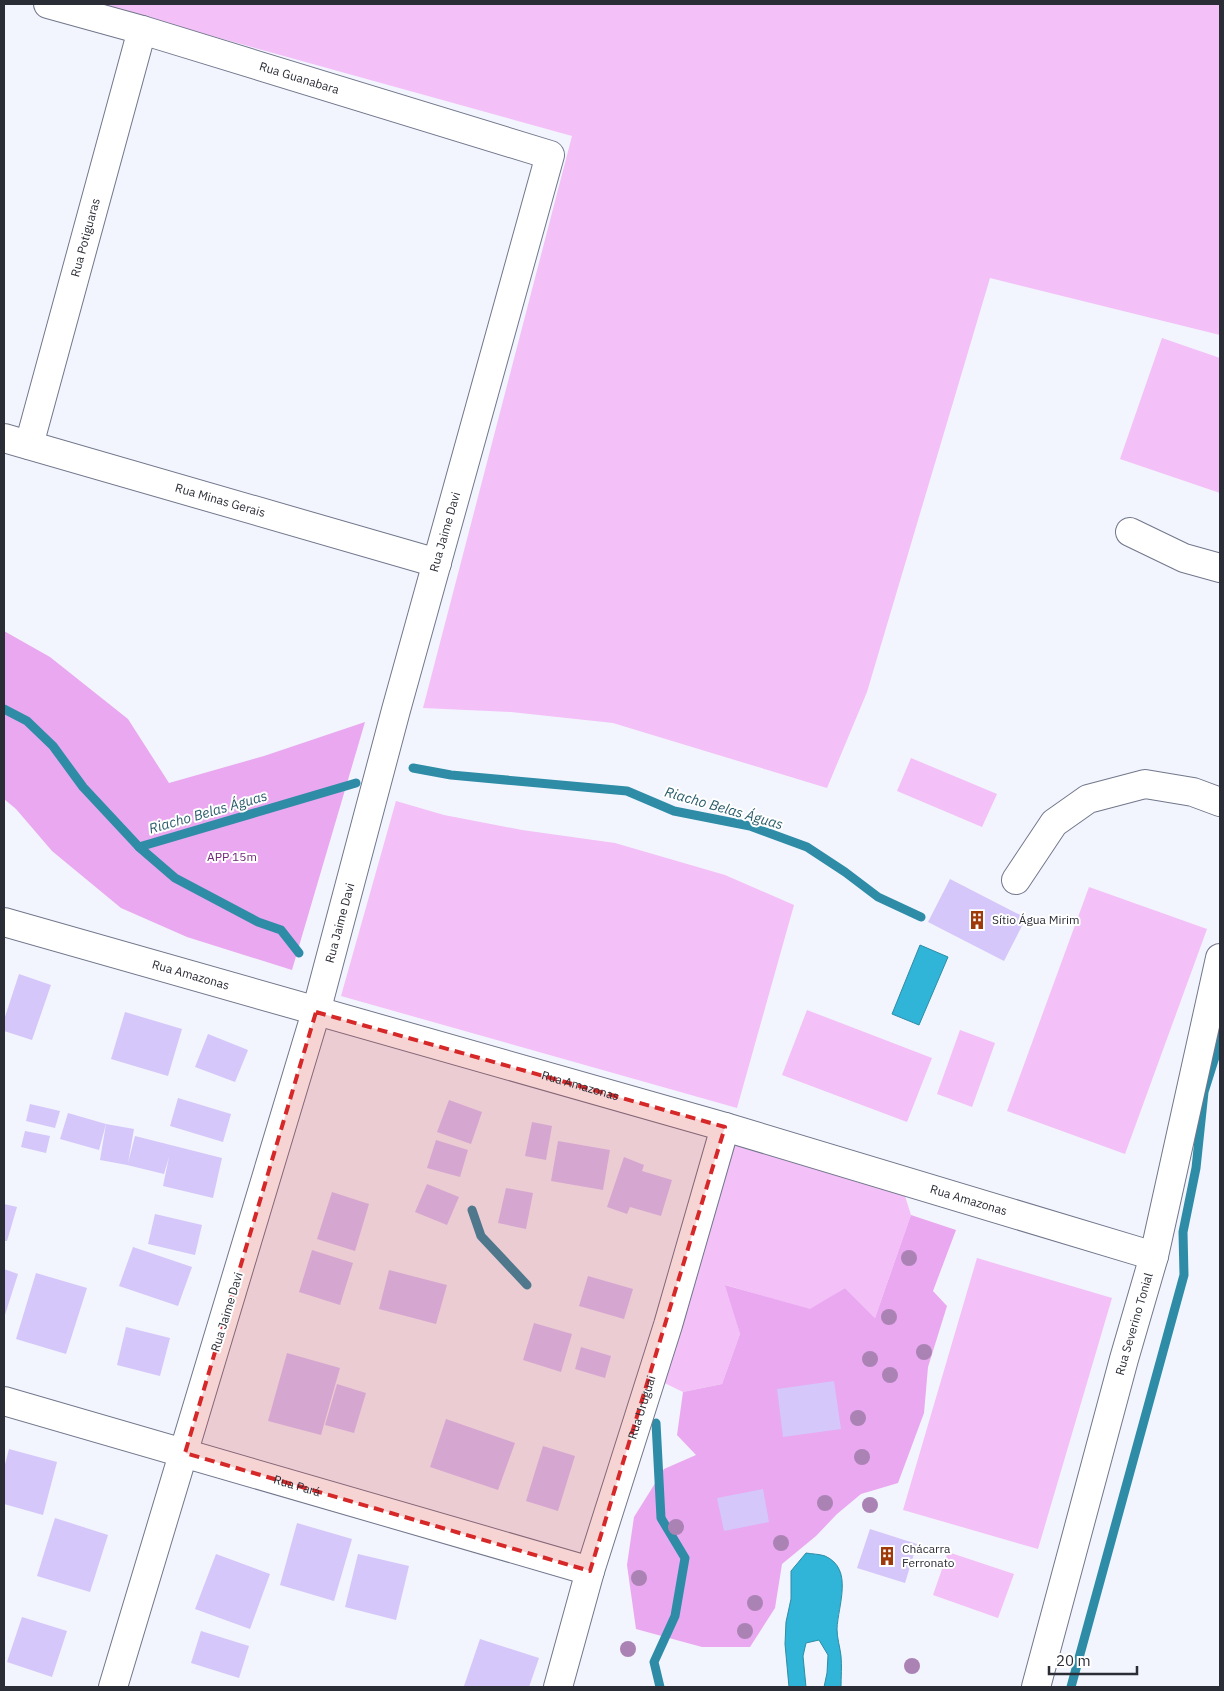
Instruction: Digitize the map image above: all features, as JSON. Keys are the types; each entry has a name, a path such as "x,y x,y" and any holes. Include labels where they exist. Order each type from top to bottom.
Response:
{"street":[{"name":"Rua Guanabara","path":"48,4 142,30 550,155"},
{"name":"Rua Potiguaras","path":"16,441 142,30"},
{"name":"Rua Jaime Davi","path":"113,1687 185,1453 316,1012 436,564 550,155"},
{"name":"Rua Minas Gerais","path":"16,441 436,564"},
{"path":"1130,532 1184,558 1220,568"},
{"path":"1016,880 1054,824 1088,799 1145,784 1193,792 1220,802"},
{"name":"Rua Amazonas","path":"4,922 726,1127 1154,1256"},
{"name":"Rua Severino Tonial","path":"1036,1687 1124,1359 1154,1256 1220,958"},
{"name":"Rua Uruguai","path":"558,1687 590,1572 668,1325 726,1127"},
{"name":"Rua Pará","path":"4,1401 590,1572"}],"highlighted area":[{"path":"316,1012 725,1127 590,1571 185,1453"}],"shaded area":[{"path":"97,4 1220,4 1220,335 990,278 867,692 827,788 613,723 511,712 423,708 572,136"},
{"path":"1162,338 1220,358 1220,493 1120,459"},
{"path":"911,758 997,794 982,827 897,791"},
{"path":"396,801 444,815 522,830 615,843 725,875 794,905 737,1108 341,996"},
{"path":"1089,887 1207,929 1125,1154 1007,1111"},
{"path":"807,1010 932,1058 907,1122 782,1075"},
{"path":"960,1030 995,1043 972,1107 937,1094"},
{"path":"712,1138 905,1196 911,1215 875,1318 845,1288 810,1310 726,1285 740,1334 722,1384 683,1392 648,1375"},
{"path":"977,1258 1112,1298 1038,1549 903,1510"},
{"path":"948,1552 1014,1574 998,1618 933,1595"}],"green space":[{"name":"APP 15m","path":"4,631 50,657 128,719 169,783 264,756 365,722 292,970 187,937 121,908 52,851 16,809 4,799"},
{"path":"911,1215 956,1230 933,1291 947,1306 928,1367 924,1413 898,1483 861,1494 837,1514 816,1536 782,1564 775,1608 750,1647 702,1647 636,1629 627,1565 634,1517 664,1469 696,1455 677,1435 683,1392 722,1384 740,1334 725,1285 810,1309 845,1288 875,1318"}],"water":[{"path":"920,945 948,957 919,1025 892,1014"},
{"path":"806,1553 825,1556 834,1562 842,1578 837,1629 841,1653 841,1687 824,1687 828,1655 819,1640 806,1643 803,1656 806,1687 789,1687 785,1644 786,1622 791,1599 791,1571"}],"building":[{"name":"Sítio Água Mirim","path":"950,879 1026,918 1004,961 928,922"},
{"path":"19,974 51,985 32,1040 4,1031 4,1020"},
{"path":"125,1012 182,1029 168,1076 111,1059"},
{"path":"208,1034 248,1050 235,1082 195,1067"},
{"path":"178,1098 231,1114 223,1142 170,1126"},
{"path":"449,1100 482,1112 471,1144 437,1132"},
{"path":"30,1104 60,1111 55,1128 26,1121"},
{"path":"68,1113 106,1124 99,1150 60,1139"},
{"path":"532,1122 552,1126 546,1160 525,1156"},
{"path":"106,1124 134,1129 128,1163 135,1136 222,1158 213,1198 163,1186 169,1157 164,1174 100,1160"},
{"path":"25,1131 50,1136 46,1153 21,1147"},
{"path":"436,1140 468,1150 460,1177 427,1168"},
{"path":"558,1141 610,1150 603,1190 551,1181"},
{"path":"624,1157 644,1165 642,1171 672,1180 661,1216 630,1207 627,1214 607,1207"},
{"path":"427,1184 459,1197 447,1225 415,1212"},
{"path":"506,1188 533,1193 526,1229 498,1223"},
{"path":"332,1192 369,1204 355,1251 317,1239"},
{"path":"4,1204 17,1207 7,1241 4,1241"},
{"path":"155,1214 202,1225 195,1255 148,1244"},
{"path":"133,1247 192,1267 178,1306 119,1286"},
{"path":"312,1250 353,1263 340,1305 299,1292"},
{"path":"4,1269 18,1274 4,1318"},
{"path":"389,1270 447,1285 436,1324 379,1309"},
{"path":"36,1273 87,1288 66,1354 16,1339"},
{"path":"588,1276 633,1289 624,1319 579,1306"},
{"path":"534,1323 572,1334 561,1372 523,1360"},
{"path":"126,1327 170,1338 160,1376 117,1365"},
{"path":"581,1347 611,1356 605,1378 575,1369"},
{"path":"287,1353 340,1368 321,1435 268,1421"},
{"path":"834,1381 841,1429 783,1437 777,1389"},
{"path":"337,1384 366,1393 354,1433 325,1425"},
{"path":"446,1419 515,1443 498,1490 430,1467"},
{"path":"543,1446 575,1456 558,1511 526,1501"},
{"path":"9,1449 57,1462 43,1515 4,1504 4,1468"},
{"path":"763,1489 769,1522 724,1531 717,1498"},
{"path":"55,1518 108,1535 90,1592 37,1576"},
{"path":"297,1523 352,1539 334,1601 280,1585"},
{"name":"Chácarra Ferronato","path":"870,1529 917,1544 905,1583 857,1568"},
{"path":"216,1554 270,1574 250,1629 195,1609"},
{"path":"358,1554 409,1566 396,1620 345,1607"},
{"path":"22,1617 67,1631 52,1677 7,1662"},
{"path":"201,1631 249,1646 239,1678 191,1663"},
{"path":"480,1639 539,1658 529,1687 464,1686"}],"waterway":[{"name":"Riacho Belas Águas","path":"4,709 27,721 53,746 83,787 139,847 356,783"},
{"name":"Riacho Belas Águas","path":"413,768 451,775 627,791 674,811 750,826 807,847 878,897 921,917"},
{"path":"139,847 175,878 258,922 281,930 299,953"},
{"path":"1071,1687 1184,1275 1183,1232 1196,1168 1204,1092 1216,1054 1216,1028"},
{"path":"472,1210 481,1236 527,1285"},
{"path":"656,1423 661,1518 685,1558 675,1616 654,1662 660,1687"}],"place":[{"name":"Sítio Água Mirim","path":"977,920"},
{"name":"Chácarra Ferronato","path":"887,1556"}]}
